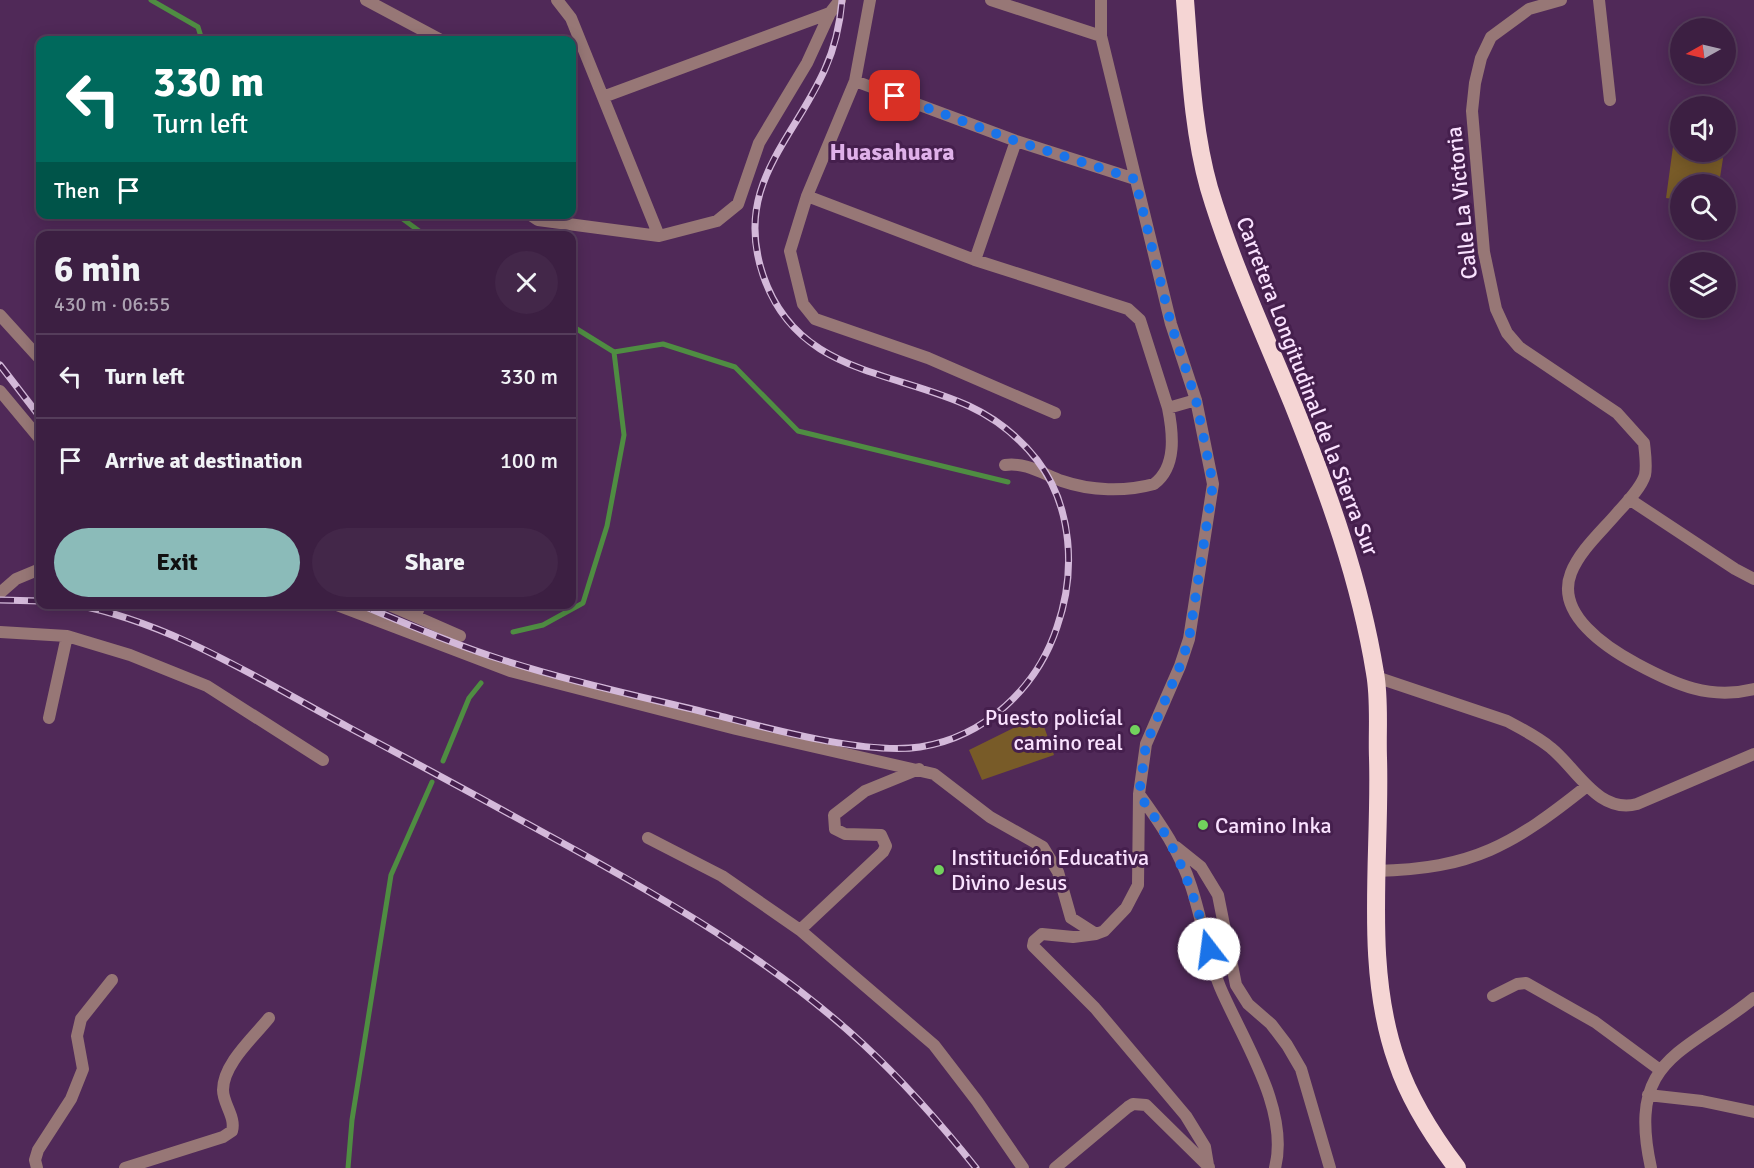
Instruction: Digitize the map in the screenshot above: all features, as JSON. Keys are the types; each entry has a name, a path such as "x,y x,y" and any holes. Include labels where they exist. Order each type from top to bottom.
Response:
{"highway":[{"name":"Carretera Longitudinal de la Sierra Sur","path":"1185,0 1198,135 1209,186 1232,254 1332,507 1352,569 1376,676 1379,784 1376,871 1379,984 1391,1045 1419,1113 1456,1168"}],"street":[{"path":"366,0 434,36"},
{"path":"557,0 571,18 658,236"},
{"path":"536,219 658,236 717,221 738,204 759,143 807,63 830,13 840,0"},
{"path":"870,0 855,81 807,196 790,251 803,304 815,320 927,358 1055,413"},
{"path":"991,0 1101,36"},
{"path":"1101,0 1101,36 1171,324 1196,400 1213,484 1189,639 1180,666 1146,744 1139,795 1138,885 1126,908 1104,931 1073,938 1042,934 1034,940 1033,946 1078,990 1186,1116 1205,1148 1209,1167"},
{"name":"Calle La Victoria","path":"1561,0 1528,9 1491,37 1481,58 1472,111 1484,252 1496,309 1507,333 1519,347 1617,412 1644,443 1646,473 1629,500 1578,560 1571,574 1568,586 1573,609 1610,650 1668,681 1696,691 1715,694 1754,689"},
{"path":"1599,0 1610,100"},
{"path":"603,97 830,13"},
{"path":"855,81 1016,141 1135,179"},
{"path":"975,260 1016,141"},
{"path":"807,196 975,260 1135,314 1140,320 1168,408 1172,441 1168,466 1154,484 1133,488 1096,488 1064,481 1026,466 1005,465"},
{"path":"0,315 36,355"},
{"path":"0,391 36,434"},
{"path":"1168,408 1196,400"},
{"path":"1629,500 1754,579"},
{"path":"0,593 16,579 36,570"},
{"path":"346,609 482,662 549,682 736,729 920,769 946,781 990,817 1043,847 1058,872 1071,918 1096,934"},
{"path":"404,609 421,614 460,636"},
{"path":"421,614 429,642"},
{"path":"0,632 67,636 130,655 207,686 323,760"},
{"path":"49,718 67,636"},
{"path":"1376,676 1507,721 1550,746 1587,786 1609,803 1626,807 1697,780 1754,754"},
{"path":"800,930 884,852 886,846 881,835 845,834 835,829 834,815 865,791 920,769"},
{"path":"1376,871 1431,869 1493,851 1587,786"},
{"path":"1139,795 1173,844 1191,884 1220,986 1262,1075 1277,1135 1275,1168"},
{"path":"648,838 722,876 800,930 934,1045 977,1101 1023,1168"},
{"path":"1173,844 1201,867 1218,895 1236,985 1248,1004 1271,1024 1301,1069 1330,1168"},
{"path":"37,1168 35,1160 38,1150 71,1099 83,1069 77,1036 81,1019 112,980"},
{"path":"1493,996 1517,984 1527,983 1595,1022 1660,1070"},
{"path":"1651,1168 1645,1128 1645,1106 1660,1070 1694,1039 1754,998"},
{"path":"125,1168 223,1137 232,1131 232,1120 223,1091 226,1073 268,1018"},
{"path":"1648,1095 1702,1101 1754,1112"},
{"path":"1055,1168 1128,1107 1140,1104 1146,1105 1209,1167"}],"shaded area":[{"path":"1671,162 1722,162 1721,174 1670,174 1670,199 1666,198"},
{"path":"1040,715 1054,755 982,780 969,750"}],"waterway":[{"path":"151,0 198,27 201,36"},
{"path":"403,219 419,231"},
{"path":"576,328 614,352 663,344 735,367 798,431 1008,482"},
{"path":"576,607 583,603 607,526 624,435 614,352"},
{"path":"513,632 543,625 572,609"},
{"path":"443,761 469,698 481,683"},
{"path":"348,1168 352,1120 391,875 432,782"}],"railway":[{"path":"371,609 464,647 527,667 763,727 846,744 898,748 920,747 944,741 966,733 987,721 1022,689 1048,649 1057,627 1067,585 1068,541 1058,498 1049,478 1037,460 1014,436 979,411 939,394 849,364 822,350 798,332 778,307 763,275 756,244 756,215 761,190 783,142 825,69 832,52 842,0"},
{"path":"0,365 36,412"},
{"path":"0,600 36,601"},
{"path":"93,609 145,624 180,638 248,672 479,797 677,908 755,958 792,985 863,1044 922,1104 976,1168"}],"place":[{"name":"Puesto policíal camino real","path":"1135,730"},
{"name":"Camino Inka","path":"1203,825"},
{"name":"Institución Educativa Divino Jesus","path":"939,870"}],"district":[{"name":"Huasahuara","path":"892,152"}],"route":[{"path":"895,96 1016,141 1135,179 1171,324 1196,400 1213,484 1189,639 1180,666 1146,744 1139,795 1173,844 1191,884 1209,949"}]}
